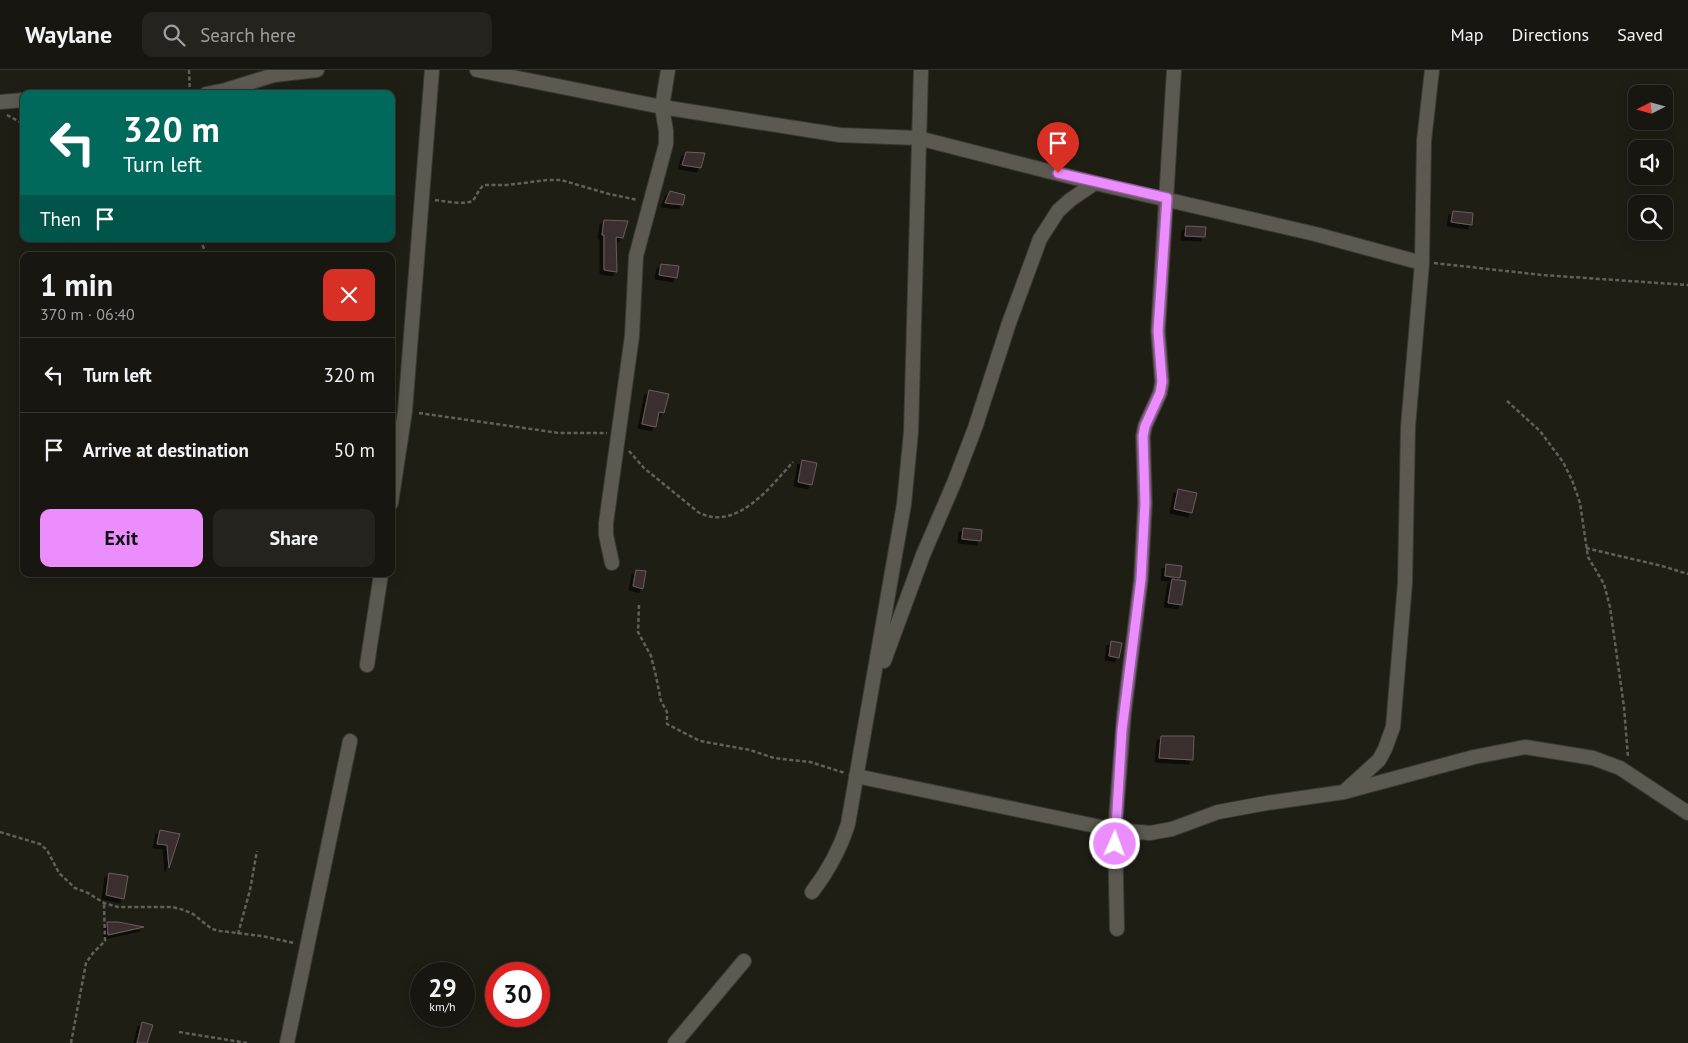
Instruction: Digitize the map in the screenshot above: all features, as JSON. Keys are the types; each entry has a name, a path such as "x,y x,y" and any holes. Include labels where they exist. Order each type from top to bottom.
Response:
{"street":[{"path":"226,90 274,75 316,70"},
{"path":"395,476 405,410 432,70"},
{"path":"477,70 662,107 840,135 918,138 1094,183 1167,198 1422,262"},
{"path":"612,562 606,536 606,523 632,336 636,256 666,144 662,107 668,70"},
{"path":"812,892 834,859 844,839 886,616 904,504 911,432 921,70"},
{"path":"1117,929 1115,830 1124,714 1141,579 1145,503 1143,436 1145,426 1160,393 1162,382 1158,331 1174,70"},
{"path":"1344,792 1379,760 1385,750 1393,727 1405,583 1408,427 1422,262 1424,141 1432,70"},
{"path":"0,102 20,100"},
{"path":"859,761 886,654 923,555 975,428 1009,323 1040,239 1058,211 1094,183"},
{"path":"367,665 381,577"},
{"path":"287,1043 350,740"},
{"path":"856,776 1115,830 1150,833 1172,829 1218,812 1344,792 1474,756 1525,747 1593,758 1620,768 1688,813"},
{"path":"675,1043 744,961"}],"path":[{"path":"189,70 190,90"},
{"path":"0,111 20,122"},
{"path":"422,194 433,199 466,202 472,200 484,185 513,185 561,180 608,194 650,202"},
{"path":"201,242 205,251"},
{"path":"1422,262 1542,275 1688,285"},
{"path":"1507,401 1540,432 1563,462 1572,480 1580,504 1586,548 1591,564 1604,584 1610,607 1624,707 1629,774"},
{"path":"405,410 559,433 618,436 644,468 698,512 707,515 731,515 756,502 794,462"},
{"path":"1586,548 1688,574"},
{"path":"639,605 638,632 651,656 660,701 667,712 666,724 700,741 750,750 774,758 810,762 856,776"},
{"path":"0,832 40,844 47,850 59,873 75,888 88,893 104,904 118,907 172,907 193,914 212,929 262,936 308,946"},
{"path":"238,934 250,890 257,851"},
{"path":"71,1043 86,963 92,953 105,941 104,904"},
{"path":"179,1032 247,1043"}],"building":[{"path":"686,152 705,153 701,168 682,165"},
{"path":"670,191 685,195 683,205 665,203"},
{"path":"1453,211 1473,213 1472,225 1451,222"},
{"path":"604,220 628,221 623,238 616,237 617,272 604,270 604,235 602,235"},
{"path":"1186,226 1206,227 1205,237 1185,236"},
{"path":"661,264 679,266 677,278 659,275"},
{"path":"649,390 669,394 664,413 659,412 656,427 642,424"},
{"path":"802,460 817,463 812,485 798,482"},
{"path":"1178,489 1197,493 1192,513 1174,509"},
{"path":"963,528 982,530 981,541 962,539"},
{"path":"1166,564 1182,566 1180,578 1165,576"},
{"path":"636,570 646,571 643,589 633,586"},
{"path":"1172,579 1186,581 1182,605 1168,603"},
{"path":"1111,641 1122,643 1119,658 1109,656"},
{"path":"1161,736 1194,736 1193,760 1159,758"},
{"path":"160,830 180,834 169,868 167,845 157,844"},
{"path":"109,873 128,876 124,899 106,895"},
{"path":"107,922 118,922 144,927 108,935"},
{"path":"142,1022 153,1025 147,1043 137,1043"}],"route":[{"path":"1058,173 1094,183 1167,198 1158,331 1162,382 1160,393 1145,426 1143,436 1145,503 1141,579 1122,730 1115,844"}]}
